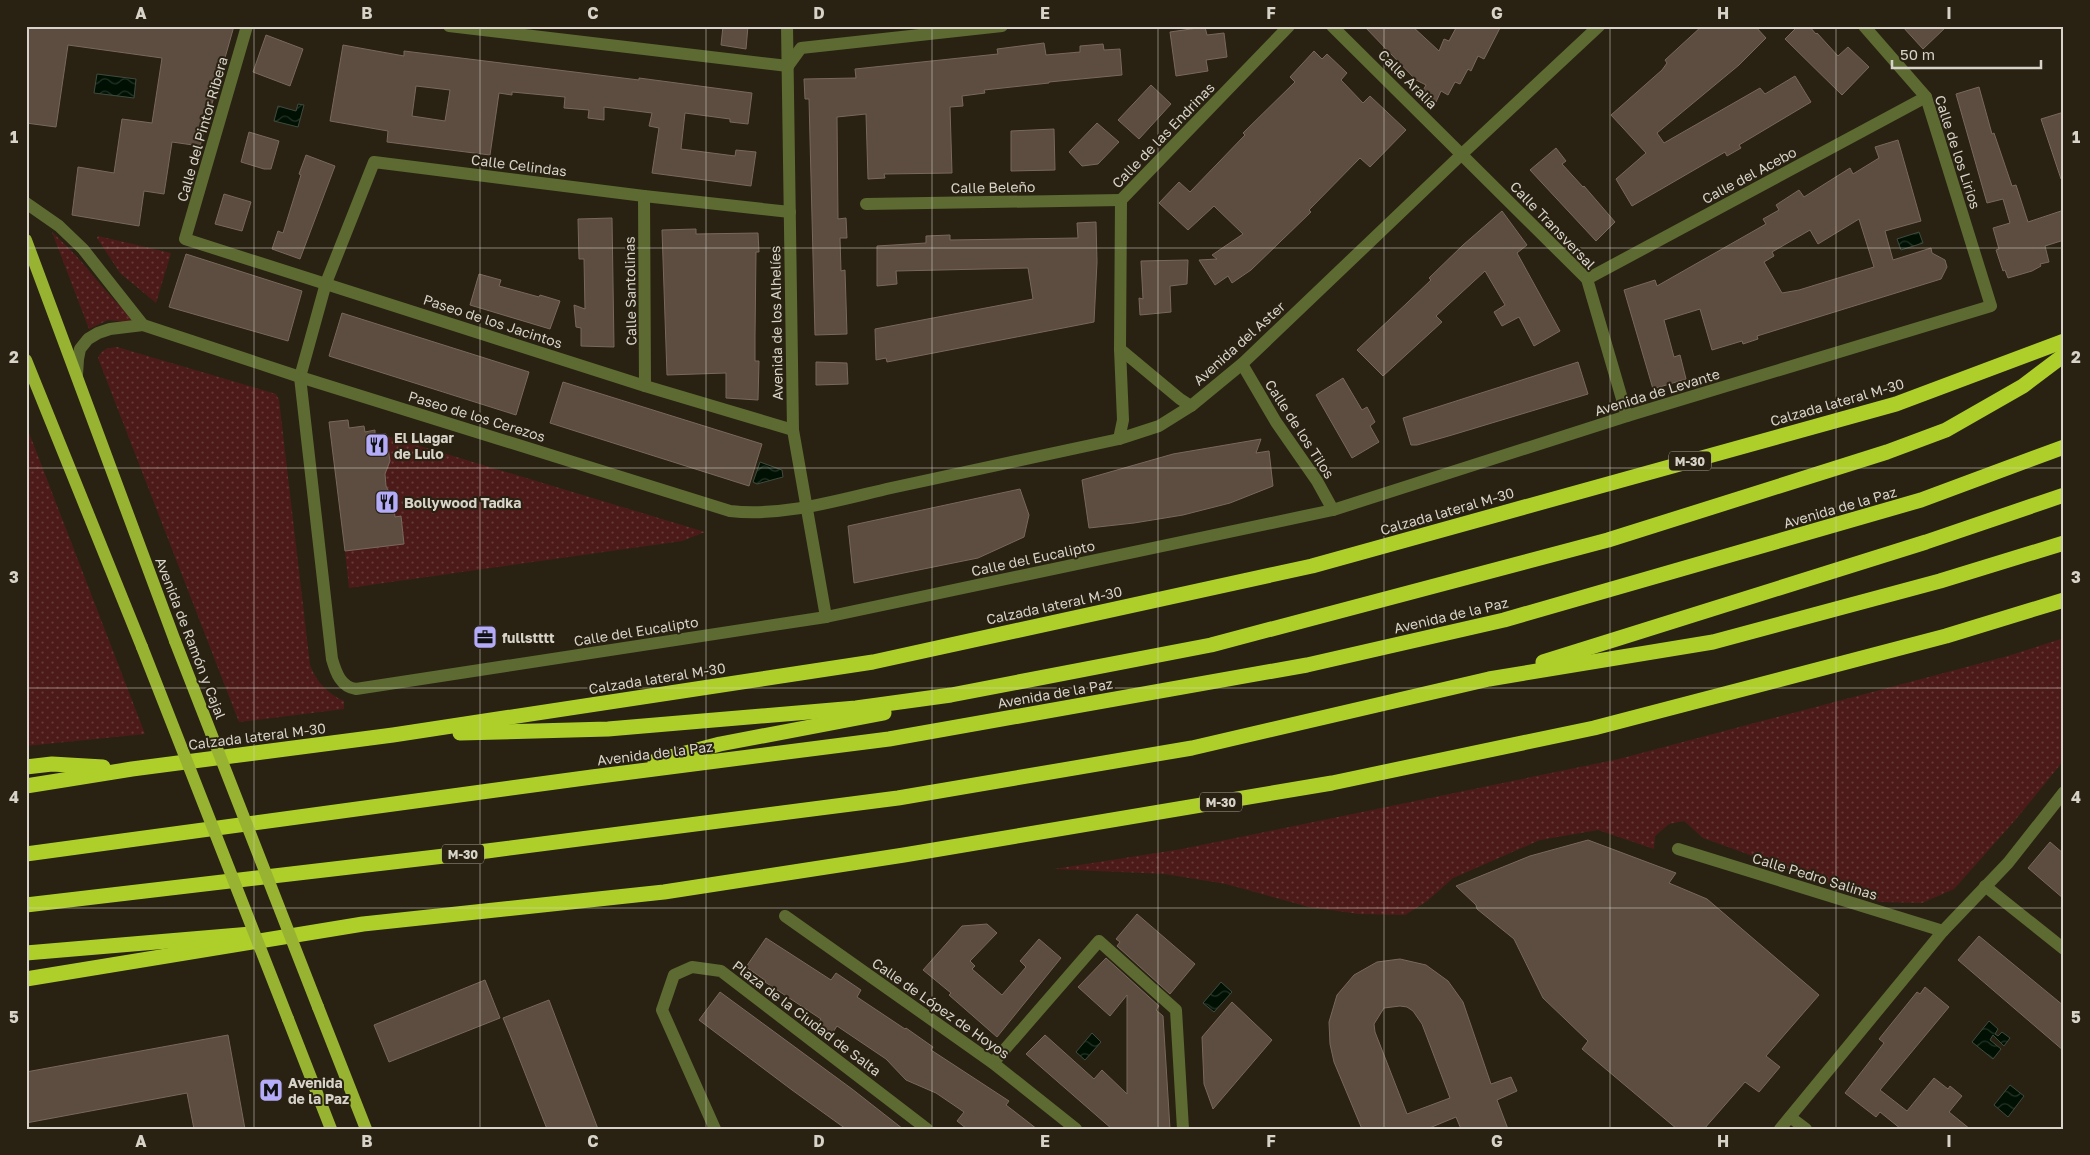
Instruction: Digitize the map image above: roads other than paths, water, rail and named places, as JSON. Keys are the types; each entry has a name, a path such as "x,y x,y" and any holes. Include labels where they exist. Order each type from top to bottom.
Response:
{"highway":[{"name":"Calzada lateral M-30","path":"26,786 132,769 393,735 873,662 1312,566 1896,404 2064,341"},
{"path":"393,735 608,729 856,708 951,695 1211,645 1599,543 1887,452 1946,430 2023,386 2064,355"},
{"name":"Avenida de la Paz","path":"26,854 592,777 889,739 1307,665 1504,620 1922,500 2064,448"},
{"path":"1489,679 1926,542 2064,495"},
{"name":"M-30","path":"26,905 487,851 898,798 1192,748 1489,679 1713,642 1940,581 2064,543"},
{"name":"M-30","path":"26,953 363,924 664,892 904,855 1332,783 1594,728 1946,636 2064,600"},
{"path":"592,777 720,744 877,715 951,695"},
{"path":"26,767 52,764 132,769"},
{"name":"M-30","path":"26,979 363,924"},
{"path":"26,989 84,971"}],"main road":[{"name":"Avenida de Ramón y Cajal","path":"26,240 175,641 366,1129"},
{"path":"26,360 142,647 331,1129"}],"street":[{"name":"Calle del Pintor Ribera","path":"186,239 247,26"},
{"path":"449,26 788,66 801,48 1002,26"},
{"name":"Avenida de los Alhelíes","path":"787,26 793,430 826,617"},
{"name":"Calle de las Endrinas","path":"1119,439 1123,420 1120,349 1120,200 1289,26"},
{"name":"Calle Aralia","path":"1332,26 1462,154"},
{"name":"Avenida del Aster","path":"805,506 1119,439 1159,426 1192,406 1242,364 1599,26"},
{"name":"Calle de los Lirios","path":"1864,26 1926,97 1991,306"},
{"name":"Calle del Acebo","path":"1587,279 1926,97"},
{"name":"Calle Transversal","path":"1462,154 1587,279 1627,416"},
{"name":"Calle Celindas","path":"326,283 374,162 644,196 790,212"},
{"name":"Calle Santolinas","path":"644,196 645,386"},
{"name":"Calle Beleño","path":"866,204 1120,200"},
{"path":"26,203 59,226 83,249 143,325"},
{"name":"Paseo de los Jacintos","path":"186,239 645,386 793,430"},
{"name":"Calle del Eucalipto","path":"326,283 300,377 332,660 342,682 351,688 826,617 1333,510"},
{"name":"Avenida de Levante","path":"1333,510 1627,416 1991,306"},
{"name":"Paseo de los Cerezos","path":"77,375 80,349 88,340 98,333 110,329 143,325 300,377 730,511 753,514 805,506"},
{"path":"1120,349 1180,400 1192,406"},
{"name":"Calle de los Tilos","path":"1242,364 1276,422 1317,481 1333,510"},
{"path":"1780,1129 1943,931 2008,863 2064,792"},
{"name":"Calle Pedro Salinas","path":"1678,849 1943,931"},
{"path":"1985,886 2064,949"},
{"name":"Calle de López de Hoyos","path":"785,916 993,1063 1076,1129"},
{"path":"993,1063 1099,941 1176,1010 1183,1129"},
{"name":"Plaza de la Ciudad de Salta","path":"715,1129 662,1010 674,975 692,967 721,971 927,1129"},
{"path":"1790,1117 1806,1129"}],"water":[{"path":"97,74 136,79 134,98 94,93"},
{"path":"298,104 304,105 298,127 274,121 278,106 296,111"},
{"path":"1919,232 1923,243 1901,250 1897,239"},
{"path":"760,462 782,470 783,477 757,484 753,482"},
{"path":"1221,982 1232,992 1214,1012 1203,1003"},
{"path":"1989,1021 1998,1029 1995,1034 1998,1036 2002,1032 2010,1038 2004,1046 1993,1035 1990,1040 2001,1049 1993,1059 1972,1042"},
{"path":"1092,1033 1101,1042 1085,1060 1076,1052"},
{"path":"2010,1085 2024,1096 2008,1117 1994,1105"}],"place":[{"name":"El Llagar de Lulo","path":"377,445"},
{"name":"Bollywood Tadka","path":"387,502"},
{"name":"fullstttt","path":"485,637"},
{"name":"Avenida de la Paz","path":"271,1090"}]}
